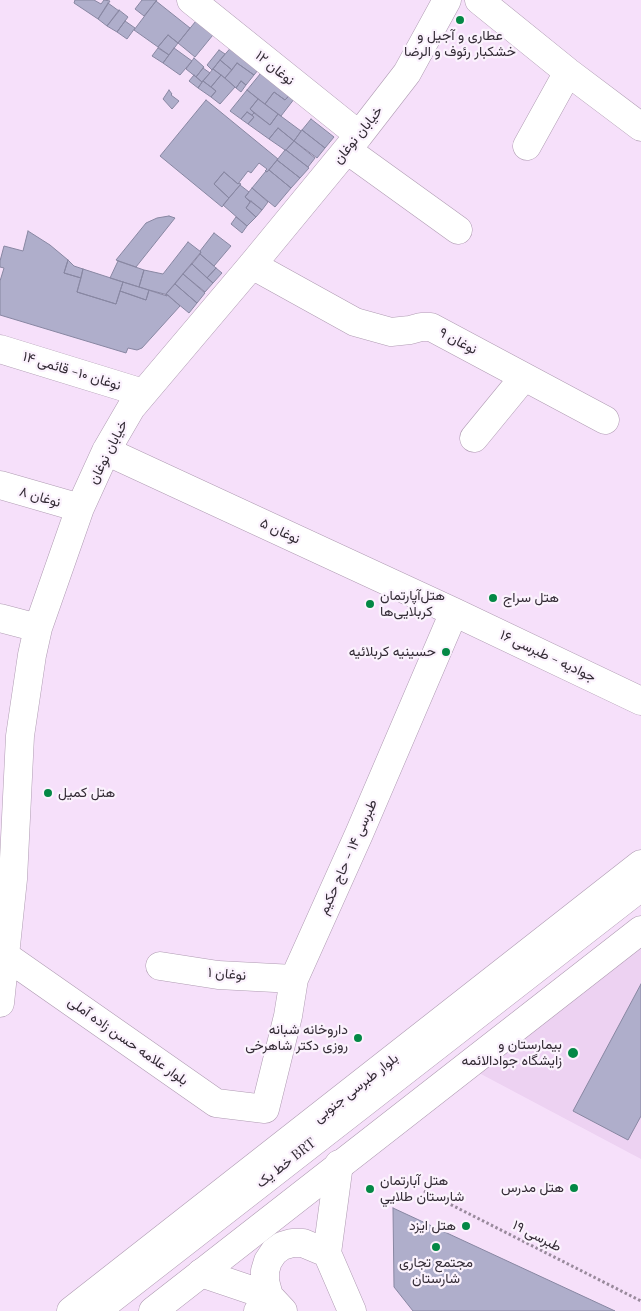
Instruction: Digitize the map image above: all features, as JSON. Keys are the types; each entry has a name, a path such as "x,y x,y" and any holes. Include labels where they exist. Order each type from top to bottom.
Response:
{"street":[{"name":"نوغان ۱۲","path":"191,0 353,142 458,230"},
{"name":"خیابان نوغان","path":"0,1003 3,953 13,880 10,732 38,628 80,508 106,451 130,408 252,266 407,73 447,0"},
{"path":"478,0 641,127"},
{"path":"526,146 568,72"},
{"name":"نوغان ۹","path":"252,266 355,322 391,332 431,327 605,420"},
{"name":"نوغان ۱۰- قائمی ۱۴","path":"0,349 143,393"},
{"path":"474,438 524,377"},
{"name":"نوغان ۵","path":"106,451 454,612"},
{"name":"نوغان ۸","path":"0,485 80,508"},
{"name":"جوادیه - طبرسی ۱۶","path":"454,612 641,700"},
{"name":"طبرسی ۱۴ - حاج حکیم","path":"264,1110 288,1016 294,980 454,612"},
{"path":"0,618 38,628"},
{"name":"بلوار طبرسی جنوبی","path":"71,1311 641,864"},
{"name":"خط یک BRT","path":"96,1311 641,887"},
{"name":"خط یک BRT","path":"117,1311 641,902"},
{"path":"153,1311 641,930"},
{"name":"بلوار علامه حسن زاده آملی","path":"3,953 216,1103 264,1110"},
{"name":"نوغان ۱","path":"160,966 218,975 294,980"},
{"path":"340,1164 327,1253 352,1311"},
{"path":"270,1306 265,1271 268,1261 274,1252 282,1246 292,1243 303,1243 327,1253"},
{"path":"201,1273 270,1306"}],"path":[{"name":"طبرسی ۱۹","path":"424,1190 641,1301"}],"shaded area":[{"name":"بیمارستان و زایشگاه جوادالائمه","path":"641,948 641,1159 479,1073"}],"building":[{"path":"75,0 94,0 101,4 104,0 110,1 98,19 74,3"},
{"path":"142,0 157,0 144,16 135,9"},
{"path":"156,1 190,28 178,43 168,35 158,47 134,30"},
{"path":"108,3 119,11 107,26 98,19"},
{"path":"119,10 128,17 117,32 107,26"},
{"path":"200,16 217,30 195,57 178,43"},
{"path":"125,21 135,28 127,39 117,32"},
{"path":"168,35 178,43 169,55 158,47"},
{"path":"234,44 262,65 254,75 237,63 232,70 220,60"},
{"path":"158,48 169,55 163,63 152,56"},
{"path":"174,48 192,61 180,75 163,63"},
{"path":"219,50 225,54 212,70 207,65"},
{"path":"194,58 204,67 196,77 186,69"},
{"path":"220,60 232,70 225,78 213,69"},
{"path":"237,63 254,75 246,85 241,81 236,88 225,78"},
{"path":"203,68 210,73 202,82 196,77"},
{"path":"265,68 294,90 285,100 274,92 265,104 247,90"},
{"path":"213,69 221,75 211,87 203,81"},
{"path":"194,75 202,82 198,88 189,81"},
{"path":"221,75 235,87 220,104 211,97 216,91 211,87"},
{"path":"203,81 216,91 211,97 198,88"},
{"path":"241,81 246,85 241,92 236,88"},
{"path":"169,90 171,95 179,101 172,109 163,99"},
{"path":"247,90 258,99 250,109 254,113 252,115 247,112 241,119 230,111"},
{"path":"294,91 298,94 281,116 265,104 274,92 285,100"},
{"path":"258,99 278,114 270,125 250,109"},
{"path":"206,100 278,159 267,172 265,171 267,169 259,163 251,173 248,171 238,184 224,172 214,184 229,198 222,207 160,156"},
{"path":"247,112 254,117 248,124 241,119"},
{"path":"254,113 270,125 278,114 301,131 294,141 278,128 269,139 248,124 254,117 252,115"},
{"path":"311,119 334,137 325,148 302,130"},
{"path":"278,128 294,141 286,150 269,139"},
{"path":"302,130 325,148 317,158 294,141"},
{"path":"294,141 315,158 308,167 286,150"},
{"path":"285,150 309,168 300,178 277,160"},
{"path":"277,160 300,178 291,188 269,170"},
{"path":"269,170 291,188 275,207 252,188"},
{"path":"224,172 238,184 241,184 229,198 214,184"},
{"path":"240,185 249,192 245,197 250,202 246,208 256,217 247,226 223,205"},
{"path":"252,188 268,202 262,210 245,197"},
{"path":"251,201 262,210 256,217 246,208"},
{"path":"169,216 175,218 136,267 116,260 146,223 157,218"},
{"path":"236,217 247,226 242,233 231,224"},
{"path":"28,231 50,245 68,260 64,273 81,278 77,292 116,304 120,291 146,300 149,290 168,295 180,306 142,348 137,350 128,348 126,353 0,315 0,281 4,268 0,267 0,261 4,246 23,251"},
{"path":"214,233 231,246 214,266 200,254 200,251"},
{"path":"188,242 201,252 166,294 167,296 139,287 144,270 163,274"},
{"path":"200,254 216,268 207,278 192,264"},
{"path":"68,260 74,266 83,269 81,278 64,273"},
{"path":"118,261 144,270 139,287 110,278"},
{"path":"192,264 213,283 205,292 183,274"},
{"path":"216,268 222,273 213,283 207,278"},
{"path":"83,269 123,282 116,304 77,292"},
{"path":"183,274 205,293 197,303 175,284"},
{"path":"123,282 149,290 146,300 120,291"},
{"path":"175,284 197,303 189,313 166,294"},
{"path":"641,984 641,1116 628,1140 573,1111"},
{"name":"مجتمع تجاری شارستان","path":"393,1208 615,1311 413,1311 394,1287"}],"place":[{"name":"عطاری و آجیل و خشکبار رئوف و الرضا","path":"460,20"},
{"name":"هتل سراج","path":"493,598"},
{"name":"هتل‌آپارتمان کربلایی‌ها","path":"370,604"},
{"name":"حسینیه کربلائیه","path":"446,652"},
{"name":"هتل کمیل","path":"48,793"},
{"name":"داروخانه شبانه روزی دکتر شاهرخی","path":"358,1038"},
{"name":"بیمارستان و زایشگاه جوادالائمه","path":"573,1053"},
{"name":"هتل مدرس","path":"574,1188"},
{"name":"هتل آبارتمان شارستان طلايي","path":"370,1189"},
{"name":"هتل ایزد","path":"466,1226"},
{"name":"مجتمع تجاری شارستان","path":"436,1247"}]}
